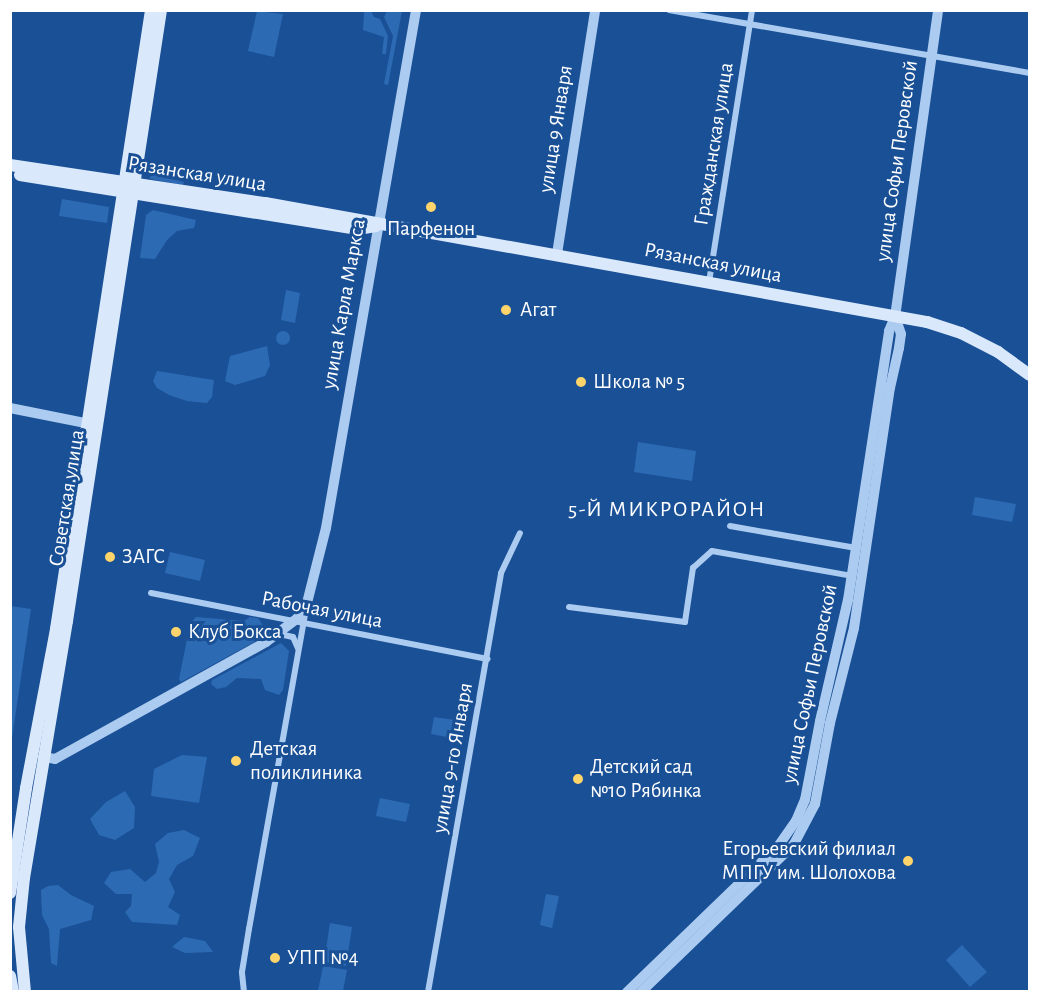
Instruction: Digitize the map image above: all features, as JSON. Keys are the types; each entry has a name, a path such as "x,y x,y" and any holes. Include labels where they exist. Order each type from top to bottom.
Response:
{"main road":[{"name":"Советская улица","path":"10,893 67,621 129,187 151,10"},
{"name":"Советская улица","path":"25,992 19,946 19,919 38,756 85,423 161,10"},
{"name":"Рязанская улица","path":"10,165 129,187"},
{"name":"Рязанская улица","path":"10,173 349,218 377,225 556,254 895,317 940,326 961,333 998,352 1029,373"},
{"path":"10,976 13,992"}],"street":[{"name":"улица Карла Маркса","path":"244,992 242,972 299,650 299,622 307,603 326,528 416,10"},
{"name":"улица 9 Января","path":"556,254 595,10"},
{"path":"669,10 1029,73"},
{"name":"Гражданская улица","path":"709,282 752,10"},
{"name":"улица Софьи Перовской","path":"627,992 779,845 796,821 807,793 820,721 853,601 852,576 856,548 889,331 895,317 938,10"},
{"name":"улица Софьи Перовской","path":"641,992 786,853 804,829 815,804 899,348 901,334 895,317"},
{"path":"10,408 85,423"},
{"path":"730,526 856,548"},
{"name":"улица 9-го Января","path":"428,992 488,659 501,573 520,533"},
{"path":"568,607 685,621 693,568 712,551 852,576"},
{"name":"Рабочая улица","path":"151,593 488,659"},
{"name":"улица Карла Маркса","path":"38,756 55,759 299,622"},
{"path":"266,642 288,635 296,642 299,650"}],"shaded area":[{"path":"257,11 283,14 274,57 248,51"},
{"path":"364,11 371,11 374,17 380,19 388,36 386,54 382,54 384,37 363,30"},
{"path":"387,11 402,11 388,85 384,84 393,36 384,17"},
{"path":"151,174 184,182 183,185 150,179"},
{"path":"62,199 109,207 107,223 59,216"},
{"path":"153,210 196,220 194,228 177,231 167,240 155,259 140,258 146,215"},
{"path":"286,290 300,293 295,323 281,320"},
{"path":"280,331 286,331 290,338 286,345 280,345 276,341 276,335"},
{"path":"267,346 270,365 265,376 235,385 225,381 230,356"},
{"path":"157,371 214,380 212,397 207,403 187,401 169,395 157,388 153,381"},
{"path":"638,442 696,451 692,481 634,472"},
{"path":"975,497 1016,504 1012,522 972,515"},
{"path":"170,552 205,560 200,581 165,573"},
{"path":"10,606 31,609 11,745"},
{"path":"196,617 244,621 250,617 258,618 266,630 265,636 181,682 179,679 190,624"},
{"path":"281,643 289,651 283,690 279,695 265,690 261,679 237,678 226,687 217,689 211,684 212,680"},
{"path":"434,717 455,720 452,738 431,734"},
{"path":"182,755 207,757 199,803 151,796 154,769"},
{"path":"125,791 135,807 134,828 115,840 99,835 90,819 106,802"},
{"path":"380,798 410,804 406,822 376,816"},
{"path":"184,830 200,838 193,856 177,865 169,879 175,892 168,907 180,915 177,925 132,922 125,912 131,906 132,894 116,894 104,883 111,872 130,869 145,882 156,873 159,862 155,844 168,833"},
{"path":"58,885 71,895 94,906 91,920 60,929 57,966 51,963 49,929 42,915 41,890 48,886"},
{"path":"546,894 559,896 552,928 540,925"},
{"path":"330,923 352,927 346,966 324,962"},
{"path":"184,937 205,941 213,952 185,953 172,947"},
{"path":"962,945 987,972 970,987 946,960"},
{"path":"323,966 347,970 343,991 318,991"}],"place":[{"name":"Парфенон","path":"431,207"},
{"name":"Агат","path":"506,310"},
{"name":"Школа № 5","path":"581,382"},
{"name":"ЗАГС","path":"110,557"},
{"name":"Клуб Бокса","path":"176,632"},
{"name":"Детская поликлиника","path":"236,761"},
{"name":"Детский сад №10 Рябинка","path":"578,779"},
{"name":"Егорьевский филиал МПГУ им. Шолохова","path":"908,861"},
{"name":"УПП №4","path":"275,958"}],"district":[{"name":"5-Й МИКРОРАЙОН","path":"667,510"}]}
